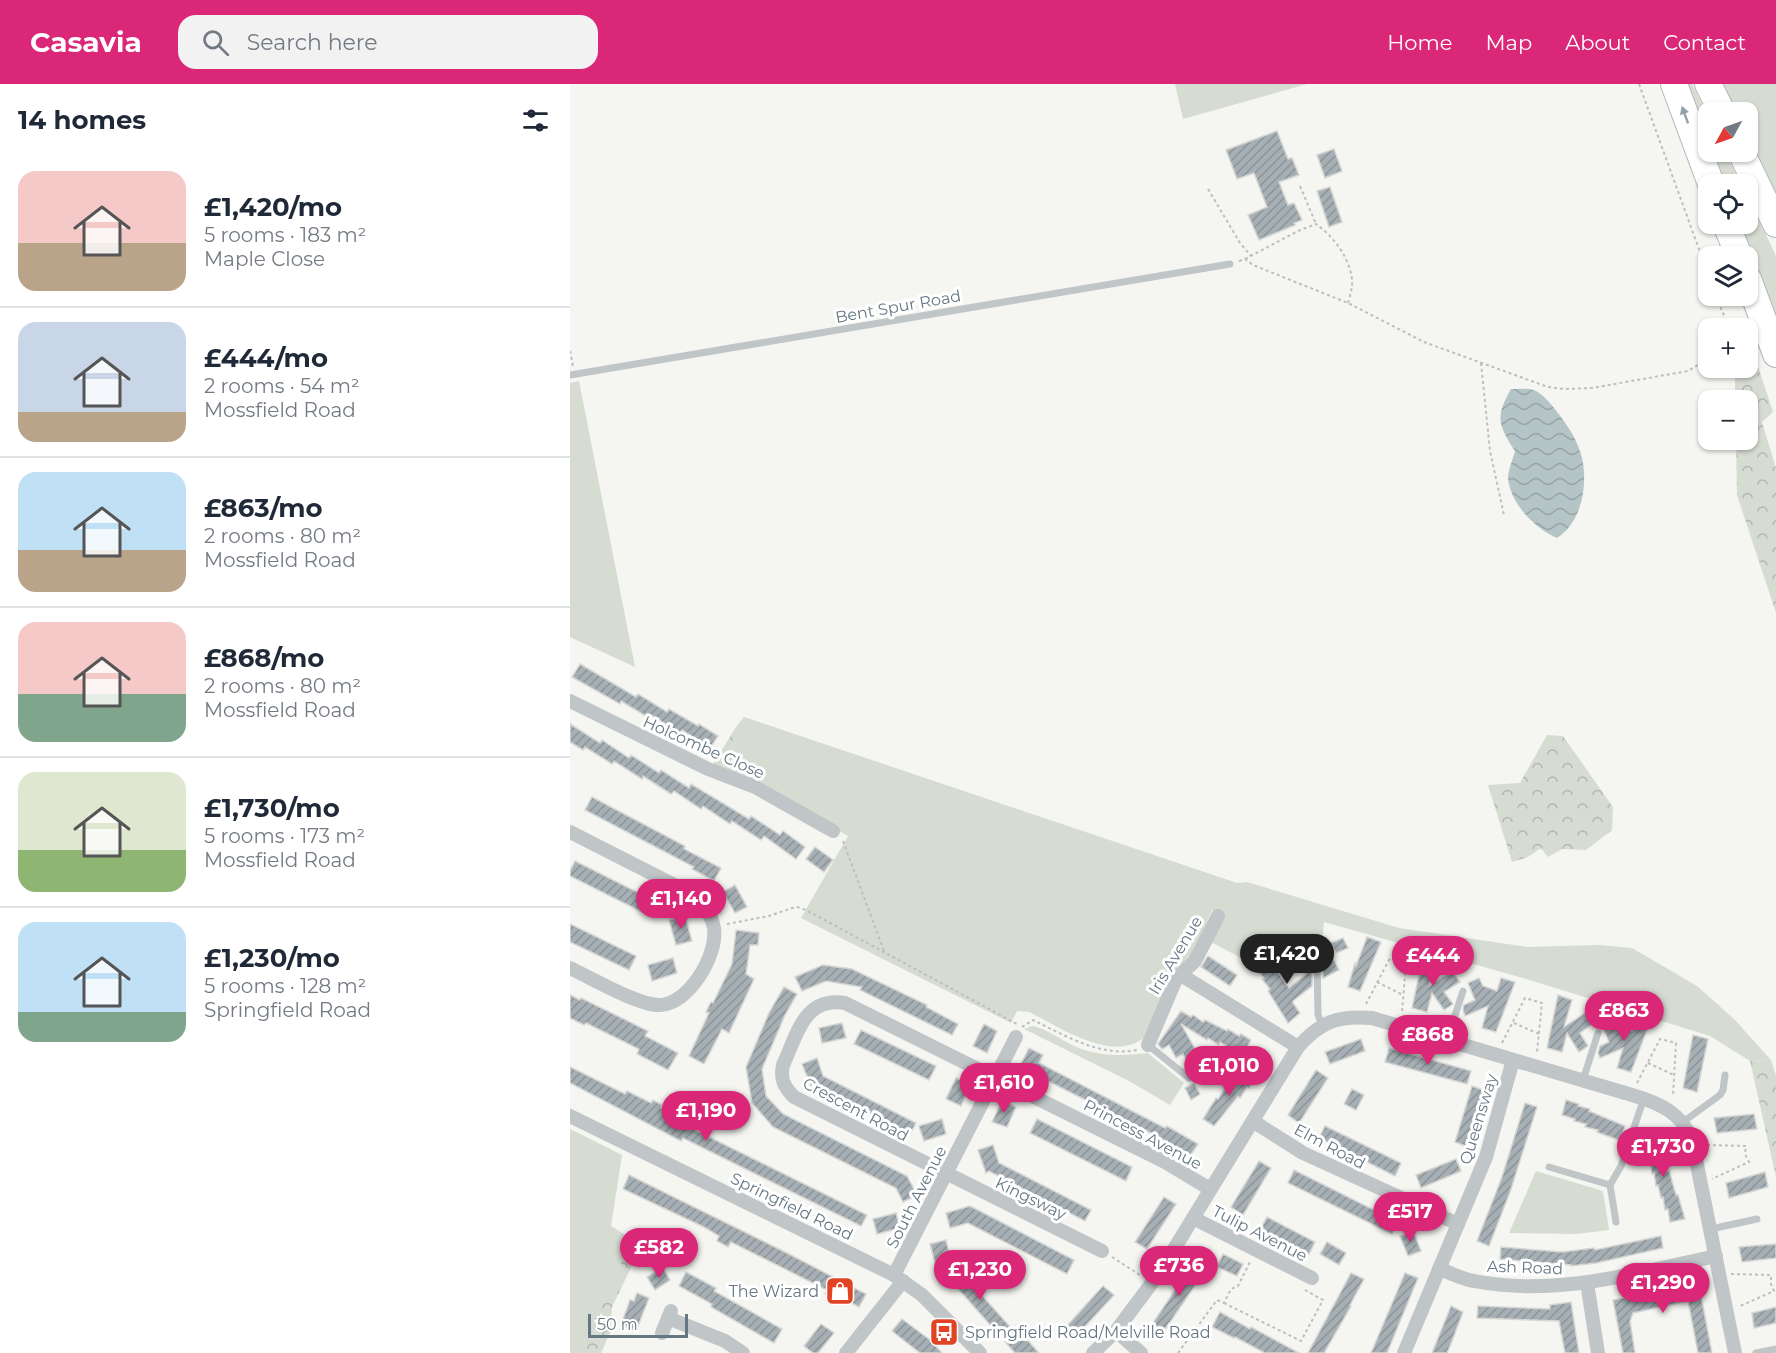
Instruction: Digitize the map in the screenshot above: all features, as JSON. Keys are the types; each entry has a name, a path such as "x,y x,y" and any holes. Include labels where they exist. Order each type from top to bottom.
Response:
{"highway":[{"path":"1674,84 1707,174"},
{"path":"1708,84 1717,102"},
{"path":"1746,162 1776,224"},
{"path":"1758,306 1776,354"}],"street":[{"name":"Holcombe Close","path":"570,701 708,769 755,788 824,831"},
{"path":"570,832 692,894 704,905 714,927 715,940 693,985 682,997 670,1004 644,1003 570,968"},
{"name":"Iris Avenue","path":"1148,1045 1176,979 1195,961 1218,916"},
{"path":"1181,975 1298,1047"},
{"name":"Crescent Road","path":"946,1174 794,1097 787,1090 782,1081 783,1065 807,1015 823,1002 845,1003 996,1077"},
{"path":"1093,1353 1116,1330 1152,1283 1254,1122 1298,1047 1311,1032 1322,1025 1334,1020 1359,1017 1372,1018 1638,1096 1672,1111 1689,1131 1694,1144 1735,1353"},
{"name":"South Avenue","path":"846,1353 898,1278 946,1174 1019,1032"},
{"name":"Queensway","path":"1404,1353 1486,1157 1513,1060"},
{"name":"Princess Avenue","path":"996,1077 1165,1162 1210,1189"},
{"name":"Springfield Road","path":"570,1116 898,1278 922,1295 980,1353"},
{"name":"Elm Road","path":"1254,1122 1303,1153 1458,1224"},
{"name":"Kingsway","path":"946,1174 1102,1251"},
{"name":"Tulip Avenue","path":"1193,1218 1312,1278"},
{"name":"Ash Road","path":"1439,1269 1472,1281 1507,1286 1545,1287 1587,1283 1716,1256"},
{"path":"1587,1283 1598,1353"},
{"path":"662,1333 670,1315 725,1341 743,1353"},
{"path":"1116,1330 1141,1353"}],"lane":[{"name":"Bent Spur Road","path":"572,375 1230,264"},
{"path":"1317,956 1318,1016 1322,1025"},
{"path":"1447,1041 1463,991"},
{"path":"1583,1080 1598,1033"},
{"path":"1148,1045 1189,1078"},
{"path":"1683,1122 1719,1095 1723,1090 1725,1075"},
{"path":"1616,1222 1610,1185 1621,1166 1638,1096"},
{"path":"1549,1167 1610,1185"},
{"path":"1711,1229 1757,1219"},
{"path":"1756,1353 1776,1349"}],"path":[{"path":"1639,84 1698,246"},
{"path":"1300,186 1316,224 1333,239 1347,263 1353,281 1348,303"},
{"path":"1208,189 1240,243 1251,256"},
{"path":"1230,264 1316,224"},
{"path":"1245,259 1253,265 1348,303 1424,342 1548,387 1592,388 1688,371 1698,365"},
{"path":"570,351 572,375"},
{"path":"1481,362 1490,451 1504,514"},
{"path":"824,831 841,838 884,952"},
{"path":"714,927 769,916 797,907 884,952 1019,1032 1033,1020 1095,1049 1122,1053 1148,1045"},
{"path":"1359,1017 1390,958 1406,963 1401,1027"},
{"path":"1377,982 1403,995"},
{"path":"1496,1055 1526,998 1542,1003 1535,1066"},
{"path":"1513,1022 1539,1034"},
{"path":"1638,1096 1648,1063 1660,1039 1676,1043 1672,1111"},
{"path":"1648,1063 1674,1075"},
{"path":"1694,1144 1746,1146 1745,1154 1749,1162 1701,1183"},
{"path":"1224,1303 1231,1289 1238,1286 1256,1249"},
{"path":"1102,1251 1152,1283"},
{"path":"1720,1273 1771,1275 1774,1291 1727,1312"},
{"path":"1178,1353 1217,1300 1301,1341 1323,1300 1304,1291 1312,1278"}],"green space":[{"path":"1175,84 1307,84 1183,119"},
{"path":"1685,84 1692,84 1701,102 1698,102 1698,121"},
{"path":"1718,84 1776,84 1776,203 1756,162 1758,102 1727,102"},
{"path":"1713,162 1730,162 1736,174 1717,174"},
{"path":"1758,218 1776,256 1776,327 1758,281 1758,246 1745,246 1740,234 1758,234"},
{"path":"1758,366 1773,412 1762,422 1776,468 1776,613 1737,495 1736,450 1758,450 1758,390 1735,390 1735,378 1758,378"},
{"path":"579,381 635,667 570,637 570,383"},
{"path":"744,717 1237,883 1247,882 1399,928 1527,947 1599,945 1632,948 1697,986 1734,1019 1771,1060 1750,1061 1710,1036 1523,978 1324,922 1321,949 1314,951 1294,934 1257,962 1249,962 1211,942 1224,916 1212,910 1190,960 1146,1036 1133,1044 1119,1047 1103,1045 1071,1034 1029,1012 1017,1011 1011,1023 801,918 848,836 760,785 719,769 740,736 736,727"},
{"path":"736,727 740,736 719,769 712,766"},
{"path":"1547,735 1563,736 1613,807 1612,830 1586,850 1562,849 1548,857 1541,848 1528,857 1512,862 1488,785 1520,783"},
{"path":"1032,1026 1083,1050 1120,1055 1148,1053 1184,1083 1170,1105 1129,1081 1024,1029"},
{"path":"1771,1060 1776,1076 1776,1177 1750,1061"},
{"path":"570,1129 622,1155 611,1226 632,1239 579,1353 570,1353"},
{"path":"1536,1171 1603,1191 1609,1230 1577,1234 1509,1233"},
{"path":"632,1239 642,1245 612,1307 610,1333 601,1353 579,1353"}],"water":[{"path":"1511,389 1532,389 1544,397 1565,423 1582,458 1584,480 1581,502 1572,523 1557,538 1532,522 1513,497 1508,475 1515,451 1505,434 1501,421 1502,407"}],"building":[{"path":"1277,131 1288,159 1292,158 1299,175 1279,182 1288,205 1294,203 1302,220 1259,240 1248,215 1267,207 1254,173 1237,179 1226,150"},
{"path":"1334,149 1342,171 1325,178 1317,155"},
{"path":"1330,187 1342,222 1329,227 1317,191"},
{"path":"580,664 636,697 638,694 667,712 669,709 718,736 710,748 682,730 680,733 651,715 649,718 621,701 620,704 572,677"},
{"path":"570,724 600,743 602,740 629,758 631,755 659,773 661,770 689,788 691,784 749,819 751,816 780,835 783,831 805,847 796,859 764,836 761,840 732,821 730,824 703,806 701,809 674,791 671,794 614,761 612,764 585,747 583,750 570,742"},
{"path":"592,797 685,846 684,849 721,868 714,881 692,869 694,867 585,810"},
{"path":"815,847 833,860 824,872 806,859"},
{"path":"575,861 661,904 654,918 570,876"},
{"path":"735,885 747,907 735,913 723,892"},
{"path":"685,916 692,941 676,945 669,920"},
{"path":"570,924 636,956 629,970 570,942"},
{"path":"736,930 759,933 758,945 750,945 746,974 754,979 729,1033 722,1029 704,1064 689,1056 709,1013 706,1012 711,1002 713,1003 732,964"},
{"path":"1367,937 1381,942 1360,991 1348,987 1355,963 1356,966"},
{"path":"1343,938 1348,948 1336,953 1331,943"},
{"path":"1300,949 1312,964 1312,986 1293,1001 1300,1013 1288,1023 1268,991 1270,989 1262,979 1264,978 1256,968 1268,958 1289,988 1306,974 1291,956"},
{"path":"1208,956 1237,975 1230,986 1201,967"},
{"path":"1423,956 1437,960 1429,986 1452,971 1460,982 1444,992 1453,1004 1444,1010 1432,993 1427,1012 1412,1008"},
{"path":"673,958 677,973 652,981 648,965"},
{"path":"1334,960 1339,970 1323,978 1323,966"},
{"path":"823,965 852,969 927,1005 926,1007 958,1024 952,1035 860,990 862,987 826,981 802,991 795,977"},
{"path":"1479,978 1483,986 1497,991 1501,978 1515,982 1496,1032 1482,1028 1488,1006 1465,1016 1463,1010 1464,1005 1475,1000 1468,983"},
{"path":"784,987 797,994 785,1015 762,1069 766,1096 783,1114 907,1176 917,1195 903,1202 896,1188 773,1127 752,1103 746,1067 769,1013"},
{"path":"570,995 580,1000 581,998 648,1031 645,1036 678,1053 668,1070 637,1054 639,1049 586,1023 584,1025 570,1018"},
{"path":"1558,995 1572,1000 1564,1027 1588,1011 1595,1022 1580,1033 1588,1046 1579,1052 1567,1033 1562,1052 1547,1048"},
{"path":"1181,1011 1251,1040 1243,1054 1220,1042 1219,1045 1208,1038 1207,1040 1181,1024 1210,1075 1197,1079 1183,1054 1176,1058 1169,1045 1162,1049 1158,1044"},
{"path":"1636,1018 1650,1022 1631,1072 1617,1068 1623,1048 1600,1058 1598,1053 1600,1046 1609,1042 1602,1025 1614,1020 1617,1027 1632,1031"},
{"path":"842,1023 846,1038 822,1043 819,1028"},
{"path":"984,1024 997,1031 987,1053 973,1046"},
{"path":"861,1030 936,1066 929,1080 854,1044"},
{"path":"1693,1035 1708,1039 1697,1092 1683,1088"},
{"path":"1361,1039 1365,1051 1330,1064 1325,1052"},
{"path":"1029,1048 1043,1055 1039,1063 1165,1128 1167,1126 1198,1144 1190,1156 1157,1136 1034,1074 1032,1076 1018,1070"},
{"path":"1389,1048 1471,1071 1467,1084 1385,1062"},
{"path":"817,1058 823,1076 916,1123 910,1134 814,1085 811,1086 802,1064"},
{"path":"570,1067 625,1094 627,1091 651,1103 653,1100 662,1105 661,1108 690,1123 689,1127 867,1215 861,1226 683,1138 681,1141 570,1083"},
{"path":"1242,1069 1255,1077 1249,1088 1247,1087 1240,1098 1238,1096 1214,1126 1203,1119 1216,1098 1218,1099 1234,1079 1236,1080"},
{"path":"1316,1070 1328,1078 1299,1123 1288,1115"},
{"path":"956,1078 971,1084 961,1106 946,1099"},
{"path":"1194,1083 1200,1094 1191,1100 1185,1088"},
{"path":"1472,1086 1486,1091 1468,1147 1455,1142"},
{"path":"1352,1089 1364,1095 1356,1110 1344,1104"},
{"path":"1566,1100 1625,1126 1621,1141 1562,1115"},
{"path":"1002,1101 1016,1107 1007,1127 992,1122"},
{"path":"1525,1103 1537,1107 1510,1192 1489,1246 1477,1241 1502,1177"},
{"path":"1754,1114 1757,1129 1717,1133 1714,1118"},
{"path":"942,1119 946,1134 924,1141 919,1126"},
{"path":"1037,1119 1132,1167 1126,1181 1030,1133"},
{"path":"1325,1126 1401,1163 1395,1176 1319,1138"},
{"path":"1656,1134 1662,1159 1665,1158 1667,1171 1669,1170 1685,1219 1670,1222 1668,1209 1665,1210 1663,1197 1661,1198 1658,1185 1656,1186 1654,1173 1652,1174 1650,1161 1647,1162 1640,1137"},
{"path":"993,1145 999,1163 1091,1210 1085,1221 989,1171 986,1173 978,1150"},
{"path":"1456,1159 1461,1171 1421,1188 1416,1175"},
{"path":"1259,1161 1271,1168 1243,1215 1231,1207"},
{"path":"1294,1170 1398,1222 1392,1234 1288,1183"},
{"path":"1765,1172 1768,1187 1729,1198 1726,1183"},
{"path":"629,1175 866,1294 859,1307 842,1298 839,1302 825,1294 827,1290 731,1242 728,1247 717,1241 719,1236 706,1228 623,1189"},
{"path":"1164,1197 1176,1204 1147,1249 1135,1242"},
{"path":"970,1206 1074,1260 1067,1274 968,1223 950,1228 946,1213"},
{"path":"896,1213 900,1228 877,1234 873,1219"},
{"path":"1267,1217 1315,1242 1309,1254 1260,1230"},
{"path":"1413,1231 1421,1251 1408,1256 1400,1236"},
{"path":"1661,1236 1663,1248 1596,1263 1571,1266 1500,1259 1501,1247 1562,1252 1594,1248 1595,1250"},
{"path":"946,1240 951,1261 1012,1329 1015,1326 1039,1353 1015,1353 938,1266 936,1267 930,1244"},
{"path":"1327,1242 1346,1253 1339,1265 1320,1254"},
{"path":"1776,1244 1776,1258 1742,1262 1739,1247"},
{"path":"1223,1254 1243,1264 1237,1276 1217,1267"},
{"path":"1197,1257 1209,1265 1160,1337 1149,1329"},
{"path":"663,1268 670,1280 655,1290 647,1277"},
{"path":"686,1272 716,1288 714,1291 782,1329 774,1343 679,1286"},
{"path":"1351,1273 1364,1279 1351,1306 1324,1353 1308,1353"},
{"path":"1405,1273 1418,1278 1387,1353 1371,1353"},
{"path":"1699,1285 1712,1353 1698,1353 1688,1301 1633,1313 1630,1321 1635,1353 1623,1353 1613,1300"},
{"path":"1103,1286 1114,1295 1076,1336 1066,1327"},
{"path":"637,1293 649,1298 636,1331 621,1325 630,1300 634,1301"},
{"path":"1571,1302 1579,1353 1565,1353 1559,1321 1477,1318 1478,1306 1550,1309 1550,1305"},
{"path":"1451,1306 1463,1312 1452,1341 1447,1353 1432,1353"},
{"path":"1776,1307 1776,1323 1754,1328 1752,1313"},
{"path":"1220,1312 1299,1353 1265,1353 1212,1327"},
{"path":"902,1319 930,1340 942,1353 920,1353 892,1331"},
{"path":"821,1324 834,1333 818,1353 813,1353 804,1346"}],"place":[{"name":"The Wizard","path":"840,1291"},
{"name":"Springfield Road/Melville Road","path":"944,1332"}]}
